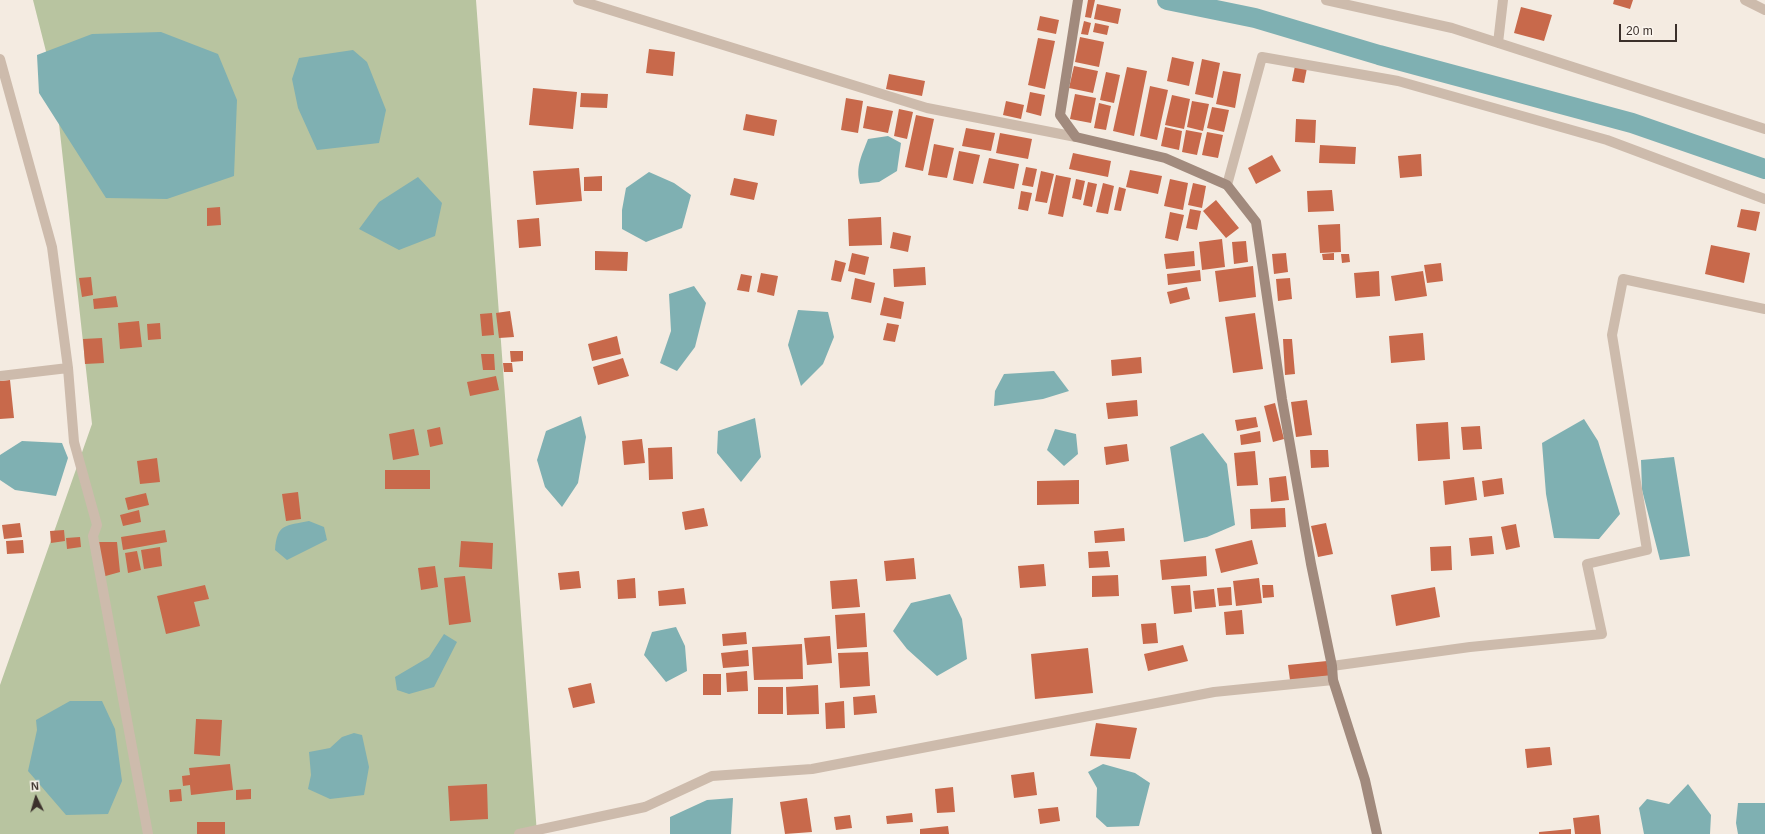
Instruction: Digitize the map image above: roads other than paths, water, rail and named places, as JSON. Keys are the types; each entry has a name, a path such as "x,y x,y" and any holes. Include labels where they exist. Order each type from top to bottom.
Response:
{"street":[{"path":"578,0 927,108 1076,136 1165,158 1227,185 1256,222 1282,399 1310,564 1334,680 1365,780 1377,834"},
{"path":"1076,136 1060,115 1078,0"},
{"path":"1326,0 1452,28 1765,129"},
{"path":"1498,43 1503,0"},
{"path":"1745,0 1765,10"},
{"path":"1227,185 1262,57 1398,81 1607,140 1765,199"},
{"path":"0,59 52,247 68,368 74,442 97,525 93,536 148,834"},
{"path":"1332,666 1470,647 1602,634 1587,564 1646,550 1612,335 1623,279 1765,309"},
{"path":"0,376 68,368"},
{"path":"519,834 644,807 712,776 812,769 1214,692 1334,680"}],"water":[{"path":"161,32 218,54 237,100 234,176 167,199 106,198 39,93 37,55 92,34"},
{"path":"353,50 367,62 386,110 379,143 317,150 298,108 292,79 299,58"},
{"path":"888,136 901,143 897,171 879,182 860,184 858,172 868,139"},
{"path":"649,172 674,183 691,195 682,228 646,242 622,229 622,210 626,188"},
{"path":"418,177 442,203 435,236 399,250 359,229 379,202"},
{"path":"694,286 706,303 695,347 677,371 660,363 671,331 669,294"},
{"path":"798,310 828,312 834,337 823,364 801,386 788,345"},
{"path":"1054,371 1069,391 1043,399 994,406 995,391 1004,374"},
{"path":"581,416 586,437 578,483 562,507 545,487 537,460 546,431"},
{"path":"755,418 761,457 741,482 717,453 718,431"},
{"path":"1584,419 1598,441 1620,514 1599,539 1554,538 1546,494 1542,443"},
{"path":"1055,429 1076,434 1078,454 1064,466 1047,450"},
{"path":"1203,433 1227,464 1235,525 1207,537 1184,542 1170,447"},
{"path":"22,441 62,443 68,458 56,496 15,490 0,480 0,455"},
{"path":"1674,457 1690,556 1660,560 1642,490 1641,460"},
{"path":"309,521 324,527 327,540 287,560 275,550 278,535 284,527"},
{"path":"950,594 962,619 967,659 937,676 907,649 893,631 911,603"},
{"path":"676,627 685,646 687,671 666,682 644,655 652,632"},
{"path":"444,634 457,642 434,687 409,694 397,690 395,677 429,657"},
{"path":"70,701 102,701 115,729 122,781 108,814 66,815 28,771 37,730 36,720"},
{"path":"354,733 362,735 369,767 364,795 330,799 308,789 311,775 309,752 330,748 342,737"},
{"path":"1103,764 1135,773 1150,783 1139,826 1107,827 1096,817 1097,788 1088,772"},
{"path":"1688,784 1711,815 1710,834 1644,834 1639,808 1647,799 1669,804"},
{"path":"733,798 731,834 670,834 670,817 707,800"},
{"path":"1738,803 1765,803 1765,834 1738,834 1736,823"}],"waterway":[{"path":"1167,0 1255,18 1379,55 1632,123 1765,169"}]}
